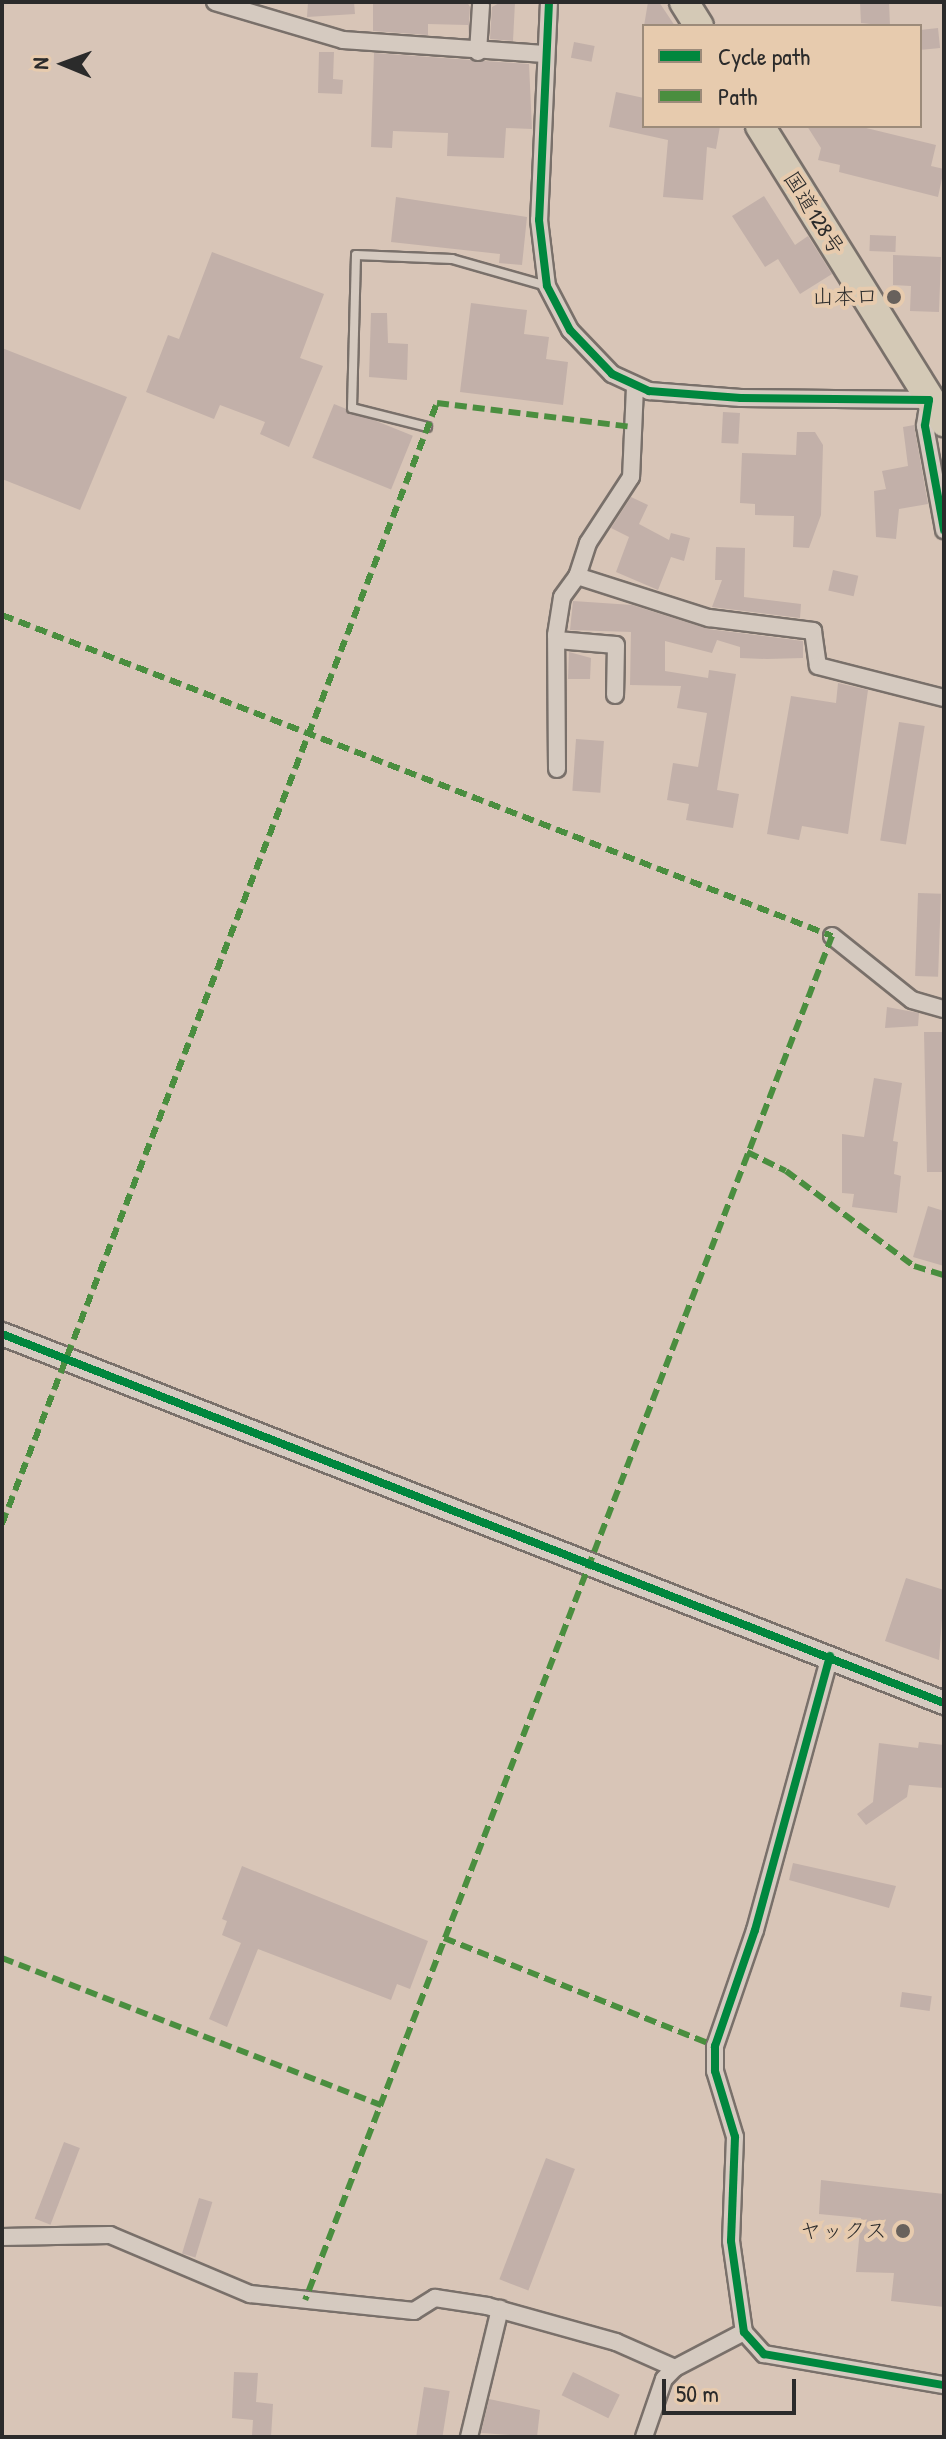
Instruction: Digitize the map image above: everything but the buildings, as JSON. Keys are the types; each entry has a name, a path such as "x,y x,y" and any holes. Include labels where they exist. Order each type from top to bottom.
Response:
{"highway":[{"path":"684,2 698,24"},
{"name":"国道128号","path":"761,128 937,411"}],"street":[{"path":"215,2 309,34 478,52 545,54"},
{"path":"549,2 539,220 547,286 559,314 597,362 635,387 741,398 937,411"},
{"path":"478,52 481,5"},
{"path":"557,769 557,640 562,597 577,576 588,543 631,477 635,387"},
{"path":"937,411 925,426 944,530"},
{"path":"577,576 709,618 813,631 818,666 944,698"},
{"path":"557,640 616,645 615,695"},
{"path":"832,936 912,1000 944,1009"},
{"path":"2,1334 944,1703"},
{"path":"830,1656 755,1930 715,2046 715,2071 735,2137 731,2241 744,2332 764,2354 944,2385"},
{"path":"2,2237 110,2235 250,2294 414,2311 435,2298 500,2309 616,2342 675,2368"},
{"path":"469,2437 500,2309"},
{"path":"644,2437 664,2379 675,2368 744,2332"}],"lane":[{"path":"427,427 352,408 356,255 452,259 547,286"}],"marked path":[{"path":"2,1524 437,403 632,427"},
{"path":"2,615 832,936 305,2300"},
{"path":"747,1152 786,1171 914,1266 944,1275"},
{"path":"444,1938 715,2046"},
{"path":"2,1958 381,2105"}],"cycle path":[{"path":"549,2 539,220 547,286 570,330 612,374 649,391 741,398 929,400 925,426 944,530"},
{"path":"2,1334 944,1703"},
{"path":"830,1656 755,1930 715,2046 715,2071 735,2137 731,2241 744,2332 764,2354 944,2385"}],"place":[{"name":"山本口","path":"894,297"},
{"name":"ヤックス","path":"903,2231"}]}
